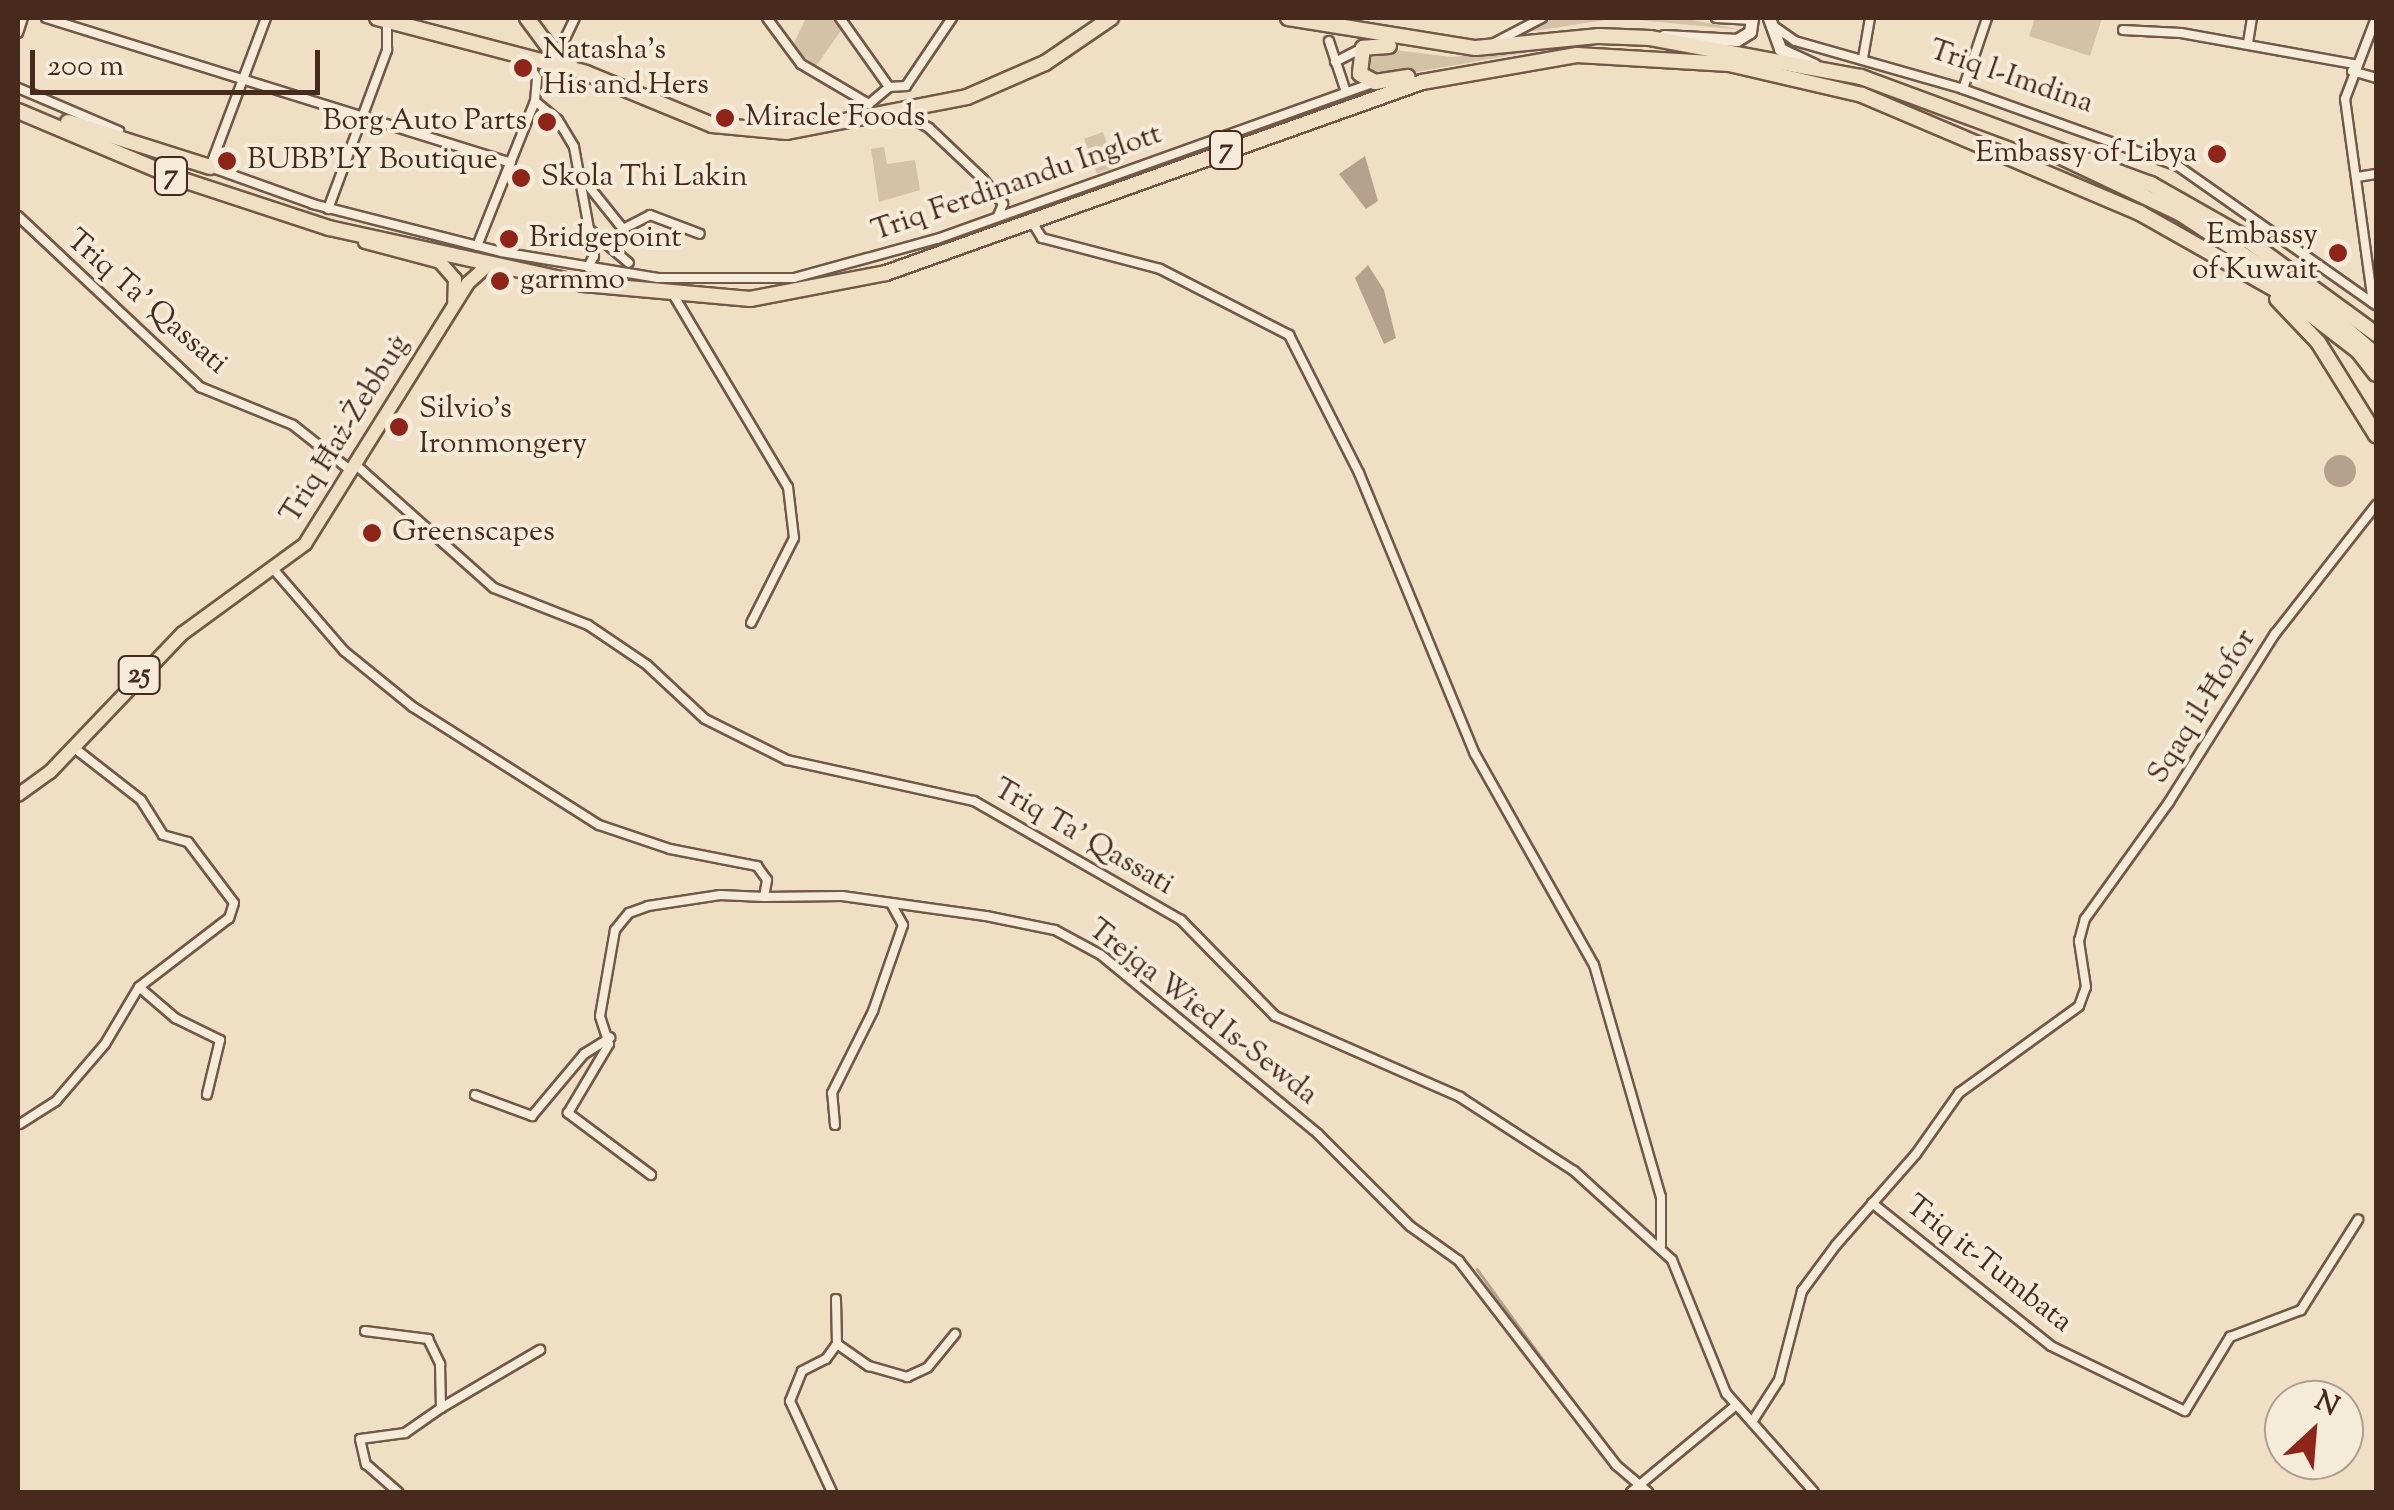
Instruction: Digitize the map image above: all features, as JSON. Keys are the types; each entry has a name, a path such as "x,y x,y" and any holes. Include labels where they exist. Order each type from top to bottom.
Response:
{"highway":[{"path":"527,18 556,57 583,72 730,130 787,132 966,97 1016,76 1110,18"},
{"name":"Triq l-Imdina","path":"1294,18 1481,48 1599,36 1650,38 1816,64 2151,184 2280,262 2376,334"},
{"path":"386,19 526,61 583,72"},
{"path":"1481,48 1362,48 1360,74 1375,82 1576,56"},
{"name":"7","path":"18,107 174,177 329,228 489,264 674,296 750,300 842,287 1377,95 1576,56 1729,64 1880,102 2032,162 2231,262"},
{"path":"18,107 210,167"},
{"name":"Triq l-Imdina","path":"2020,137 2181,214 2315,302 2376,356"},
{"path":"2231,262 2310,313 2376,374"},
{"path":"2231,262 2309,330 2376,435"}],"main road":[{"path":"1650,38 1736,40 1750,32 1752,19"},
{"path":"1769,19 1780,49 1816,64"},
{"path":"329,228 440,262 456,280 451,310"},
{"name":"Triq Ħaż-Żebbuġ","path":"275,571 305,544 356,470 451,310 489,264"},
{"name":"25","path":"18,796 73,747 183,633 275,571"}],"street":[{"path":"18,33 23,18"},
{"path":"46,18 511,163"},
{"path":"210,167 266,18"},
{"path":"556,57 575,18"},
{"path":"767,18 800,64 862,103 874,100 889,87 906,86 952,18"},
{"path":"840,18 889,87"},
{"path":"1481,48 1540,18"},
{"path":"1716,18 1752,19"},
{"path":"1862,58 1870,18"},
{"path":"1963,89 1987,18"},
{"path":"2148,30 2150,18"},
{"path":"2248,44 2252,18"},
{"path":"2375,304 2345,99 2353,67 2376,18"},
{"path":"328,209 387,50 386,19"},
{"name":"Triq l-Imdina","path":"1769,19 1795,42 1963,89 2178,166 2375,304"},
{"path":"2123,30 2248,44 2353,67 2376,78"},
{"path":"1330,41 1344,90"},
{"path":"1335,62 1362,48"},
{"path":"477,246 535,100 537,78 526,61"},
{"name":"Triq Ferdinandu Inglott","path":"588,268 695,280 824,272 998,216 1375,82"},
{"path":"18,88 210,167 328,209 477,246 588,268 594,256 583,179"},
{"path":"535,100 558,120 583,179 623,229"},
{"path":"900,112 930,128 983,178 1003,204 998,216"},
{"path":"2356,177 2376,174"},
{"path":"610,242 623,229 650,215 700,234"},
{"name":"Triq Ta' Qassati","path":"18,216 200,388 293,425 356,470 494,588 588,625 659,675 704,719 788,760 974,801 1181,920 1275,1016 1482,1110 1574,1171 1661,1246"},
{"path":"1032,222 1042,238 1160,269 1289,335 1358,473 1475,754 1594,965 1661,1197 1661,1246 1679,1270 1736,1405 1814,1492"},
{"path":"589,229 610,242 629,263"},
{"path":"674,296 753,437 782,474 794,538 751,623"},
{"name":"Sqaq il-Ħofor","path":"1872,1203 1959,1092 2079,1006 2086,972 2079,941 2085,919 2170,802 2276,634 2376,504"},
{"path":"275,571 354,660 460,740 613,832 757,866 767,880 764,897"},
{"path":"20,1124 56,1101 105,1044 138,987 235,906 188,842 163,834 140,800 73,747"},
{"name":"Trejqa Wied Is-Sewda","path":"610,1038 600,1016 620,920 658,904 720,894 842,896 1040,926 1112,963 1318,1134 1410,1226 1459,1261 1616,1465 1648,1492"},
{"path":"835,1124 832,1093 874,1011 903,925 892,905"},
{"path":"138,987 178,1020 218,1036 218,1064 204,1084 207,1094"},
{"path":"475,1095 532,1116 584,1054 610,1038"},
{"path":"610,1038 568,1116 652,1175"},
{"path":"1752,1422 1779,1380 1802,1291 1872,1203"},
{"name":"Triq it-Tumbata","path":"1872,1203 2052,1346 2185,1410 2230,1337 2301,1310 2358,1220"},
{"path":"832,1492 790,1401 802,1371 826,1358 837,1344 836,1299"},
{"path":"366,1331 420,1336 434,1345 441,1408"},
{"path":"837,1344 870,1366 907,1377 928,1366 955,1334"},
{"path":"398,1492 366,1464 360,1440 405,1433 540,1350"},
{"path":"1631,1492 1638,1481 1736,1405"}],"shaded area":[{"path":"806,18 833,18 842,29 816,66 792,47"},
{"path":"1555,18 1618,18 1521,33"},
{"path":"1618,18 1683,18 1742,30"},
{"path":"2035,18 2102,18 2090,56 2029,36"},
{"path":"1379,48 1452,57 1551,48 1382,78 1365,71 1369,51"},
{"path":"1103,132 1116,167 1097,174 1084,139"},
{"path":"884,147 887,164 915,160 920,190 879,202 871,149"},
{"path":"1365,156 1378,201 1366,209 1339,174"},
{"path":"1368,265 1384,290 1396,338 1384,344 1355,278"},
{"path":"2340,455 2351,460 2356,471 2351,482 2340,487 2329,482 2324,471 2329,460"}],"waterway":[{"path":"1477,1269 1612,1454"}],"place":[{"name":"Natasha's His and Hers","path":"523,68"},
{"name":"Miracle Foods","path":"725,118"},
{"name":"Borg Auto Parts","path":"547,122"},
{"name":"Embassy of Libya","path":"2217,154"},
{"name":"BUBB'LY Boutique","path":"227,161"},
{"name":"Skola Thi Lakin","path":"521,178"},
{"name":"Bridgepoint","path":"509,239"},
{"name":"Embassy of Kuwait","path":"2338,253"},
{"name":"garmmo","path":"500,281"},
{"name":"Silvio's Ironmongery","path":"399,427"},
{"name":"Greenscapes","path":"372,533"}]}
